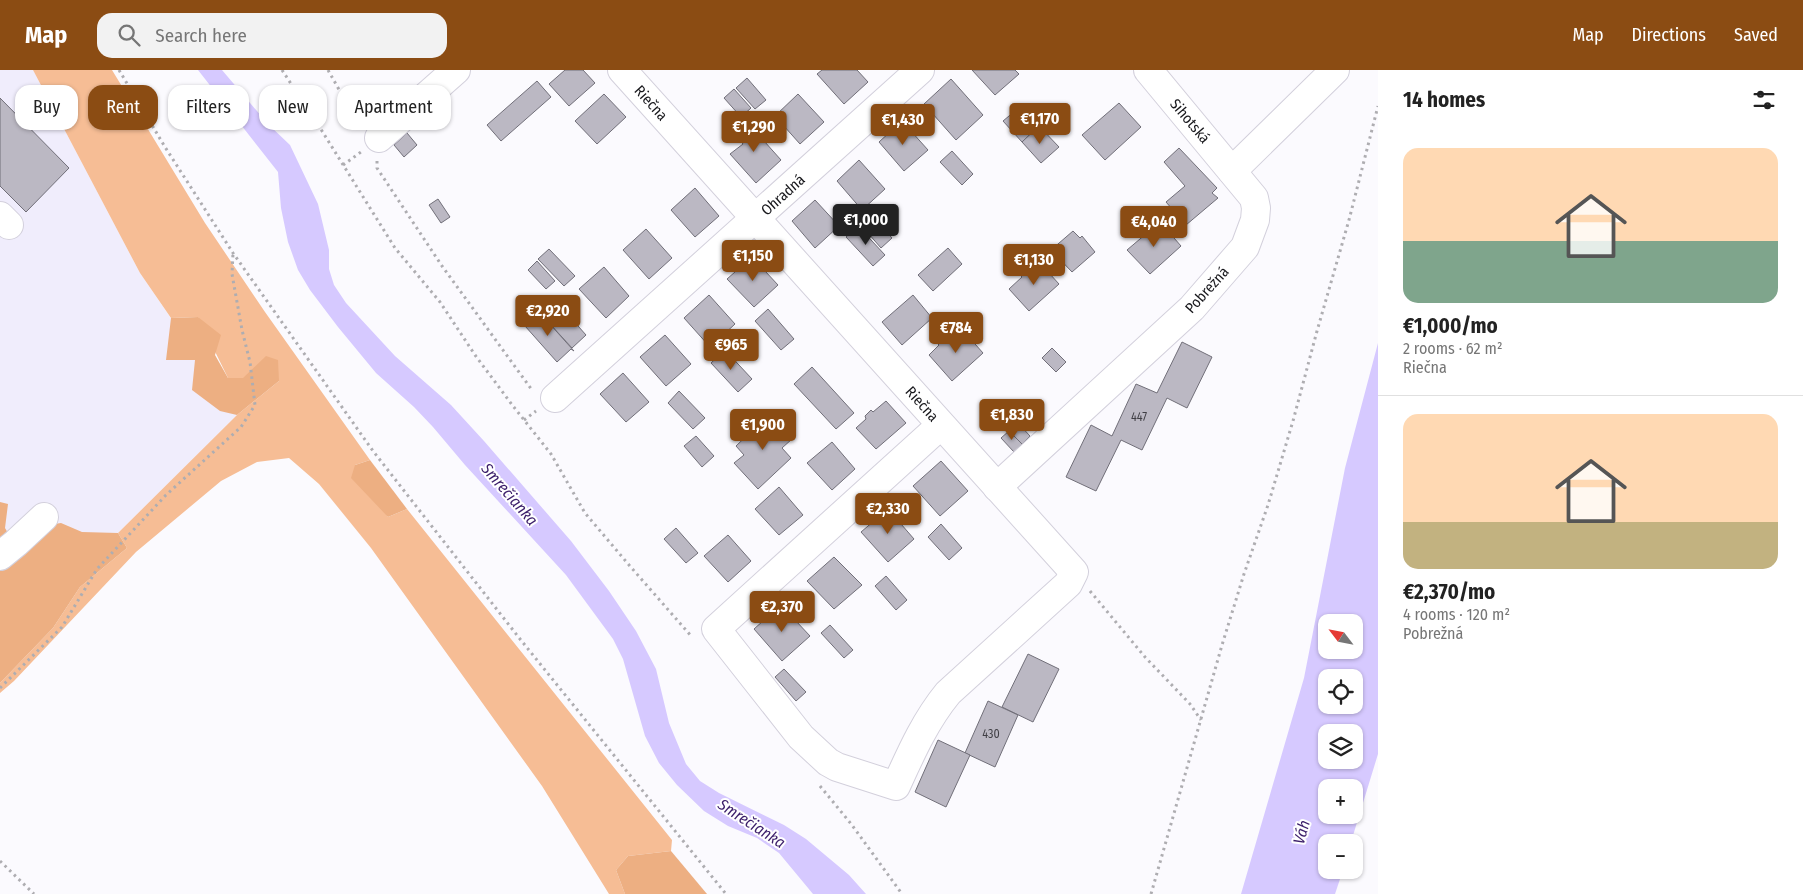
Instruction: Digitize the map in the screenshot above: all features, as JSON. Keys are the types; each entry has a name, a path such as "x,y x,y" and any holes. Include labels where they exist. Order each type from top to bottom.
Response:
{"street":[{"path":"379,138 456,70"},
{"name":"Riečna","path":"622,70 1074,572"},
{"name":"Ohradná","path":"555,398 920,70"},
{"name":"Sihotská","path":"1148,70 1232,171"},
{"path":"1232,171 1334,70"},
{"name":"Pobrežná","path":"997,487 1192,308 1245,247 1255,220 1256,208 1254,198 1232,171"},
{"path":"941,425 716,630 801,737 828,762 837,767 896,786 926,722 948,693 1068,584 1074,572"},
{"path":"0,556 44,517"}],"path":[{"path":"119,70 165,147 233,253 373,451 514,632 726,894"},
{"path":"282,70 396,248 440,302 475,355 551,454 585,513 696,642"},
{"path":"328,70 363,132 379,138 377,168 426,242 537,396 555,398"},
{"path":"1152,894 1244,574 1268,505 1293,421 1349,220 1378,106"},
{"path":"0,688 62,627 97,569 166,495 241,427 255,405 250,362 232,274 233,253"},
{"path":"1074,572 1145,657 1190,704 1201,720"},
{"path":"817,783 852,825 902,894"},
{"path":"0,861 34,894"}],"shaded area":[{"path":"0,70 33,70 41,85 15,85 15,130 65,130 140,273 237,415 0,650"},
{"path":"33,70 112,70 121,85 88,85 88,130 148,130 205,223 265,312 370,460 355,465 388,517 407,509 672,840 671,851 628,856 616,870 625,894 609,894 542,786 371,548 319,484 289,458 257,462 221,481 136,552 14,681 0,693 0,683 53,628 80,587 127,548 118,533 237,415 279,381 228,378 198,317 171,318 140,273 65,130 78,130 78,85 41,85"},
{"path":"198,317 221,335 215,355 228,378 243,378 266,356 278,360 279,381 237,415 220,411 192,390 195,360 166,360 171,318"},
{"path":"370,460 407,509 388,517 351,478 355,465"},
{"path":"0,502 8,504 5,528 16,547 48,525 61,523 82,532 118,533 127,548 80,587 53,628 0,683 0,571 3,569 0,556"},
{"path":"671,851 707,894 625,894 616,870 628,856"}],"water":[{"path":"198,70 222,70 235,85 210,85"},
{"name":"Smrečianka","path":"249,102 259,113 259,130 274,130 290,145 318,204 329,250 329,269 334,285 346,303 395,356 451,405 484,441 571,541 609,591 636,631 656,669 669,723 686,764 700,781 719,793 784,825 806,839 849,875 866,894 813,894 779,853 757,838 728,826 704,811 677,785 659,763 645,736 623,659 613,639 566,575 465,465 433,427 376,373 310,290 298,270 288,242 281,208 278,172 245,130 249,130"},
{"name":"Váh","path":"1378,343 1378,754 1363,803 1363,779 1318,779 1318,824 1357,824 1353,834 1318,834 1318,879 1340,879 1335,894 1241,894 1304,678 1345,468"}],"building":[{"path":"565,70 583,70 595,83 569,106 549,84"},
{"path":"822,70 857,70 868,82 844,104 817,74"},
{"path":"972,70 1015,70 1019,74 995,95"},
{"path":"747,78 766,100 755,109 736,88"},
{"path":"951,79 983,115 956,140 924,104"},
{"path":"537,81 551,97 501,141 487,125"},
{"path":"734,89 751,108 741,117 724,98"},
{"path":"604,94 626,117 597,144 575,121"},
{"path":"798,94 824,122 800,144 775,116"},
{"path":"0,98 15,113 15,130 32,130 69,168 26,212 0,186"},
{"path":"1119,103 1141,127 1105,160 1082,135"},
{"path":"1021,106 1039,126 1022,142 1003,121"},
{"path":"750,121 758,130 756,132 781,160 756,183 730,154 743,144 735,134"},
{"path":"902,121 928,150 904,171 879,142"},
{"path":"1039,126 1059,147 1041,163 1022,142"},
{"path":"407,133 417,145 404,157 394,145"},
{"path":"1179,148 1217,188 1212,193 1218,198 1186,225 1166,202 1185,186 1164,162"},
{"path":"952,151 973,174 962,185 940,162"},
{"path":"859,160 885,189 862,210 837,181"},
{"path":"695,188 719,216 695,237 671,210"},
{"path":"438,199 450,217 441,223 429,205"},
{"path":"815,200 839,226 815,248 792,221"},
{"path":"871,215 892,238 881,248 861,225"},
{"path":"1160,222 1181,246 1150,274 1127,250"},
{"path":"858,226 885,255 873,266 846,237"},
{"path":"646,229 672,258 649,279 623,250"},
{"path":"1073,231 1080,238 1082,236 1095,252 1072,272 1051,250"},
{"path":"948,248 962,264 933,291 918,275"},
{"path":"549,249 575,276 564,286 538,259"},
{"path":"752,257 778,285 754,307 727,279"},
{"path":"537,261 555,281 546,289 528,270"},
{"path":"1039,262 1059,284 1029,311 1009,289 1022,277 1020,275 1026,269 1028,271"},
{"path":"604,267 629,296 606,318 579,289"},
{"path":"709,295 735,324 710,347 684,318"},
{"path":"913,295 932,318 902,345 882,322"},
{"path":"555,300 586,335 572,348 540,313"},
{"path":"768,309 794,339 781,350 755,321"},
{"path":"540,313 574,351 571,349 557,362 525,326"},
{"path":"960,327 983,353 952,381 929,355 939,345 937,343 946,336 948,338"},
{"path":"665,335 691,364 666,386 640,357"},
{"path":"1182,342 1212,357 1187,408 1167,398 1142,450 1121,440 1096,491 1066,477 1091,425 1112,436 1136,384 1157,393"},
{"path":"1052,348 1066,362 1056,372 1042,358"},
{"path":"725,350 752,379 738,392 711,363"},
{"path":"812,367 854,413 836,429 794,384"},
{"path":"623,373 649,402 626,422 600,394"},
{"path":"679,391 705,418 693,429 668,403"},
{"path":"886,401 906,423 876,449 856,428 866,419 865,416 871,410 873,412"},
{"path":"767,411 792,439 782,448 791,458 758,489 734,463 744,455 736,446 757,426 754,423"},
{"path":"1018,423 1030,436 1022,444 1009,431"},
{"path":"1009,431 1022,444 1014,452 1001,438"},
{"path":"696,436 714,456 702,467 684,446"},
{"path":"832,442 855,469 832,490 807,463"},
{"path":"941,461 968,491 940,516 913,486"},
{"path":"779,487 803,515 779,535 755,509"},
{"path":"888,509 914,539 888,562 861,532"},
{"path":"941,524 962,548 949,560 928,537"},
{"path":"676,528 698,553 686,563 664,539"},
{"path":"728,535 751,561 728,582 704,556"},
{"path":"834,557 862,585 834,609 807,581"},
{"path":"886,576 907,600 896,610 875,586"},
{"path":"781,605 810,636 782,661 754,629"},
{"path":"830,625 853,650 844,658 821,633"},
{"path":"1028,654 1059,669 1033,722 1002,707"},
{"path":"784,669 806,692 796,701 775,677"},
{"path":"988,701 1018,715 995,767 965,753"},
{"path":"938,740 970,755 946,807 915,792"}]}
